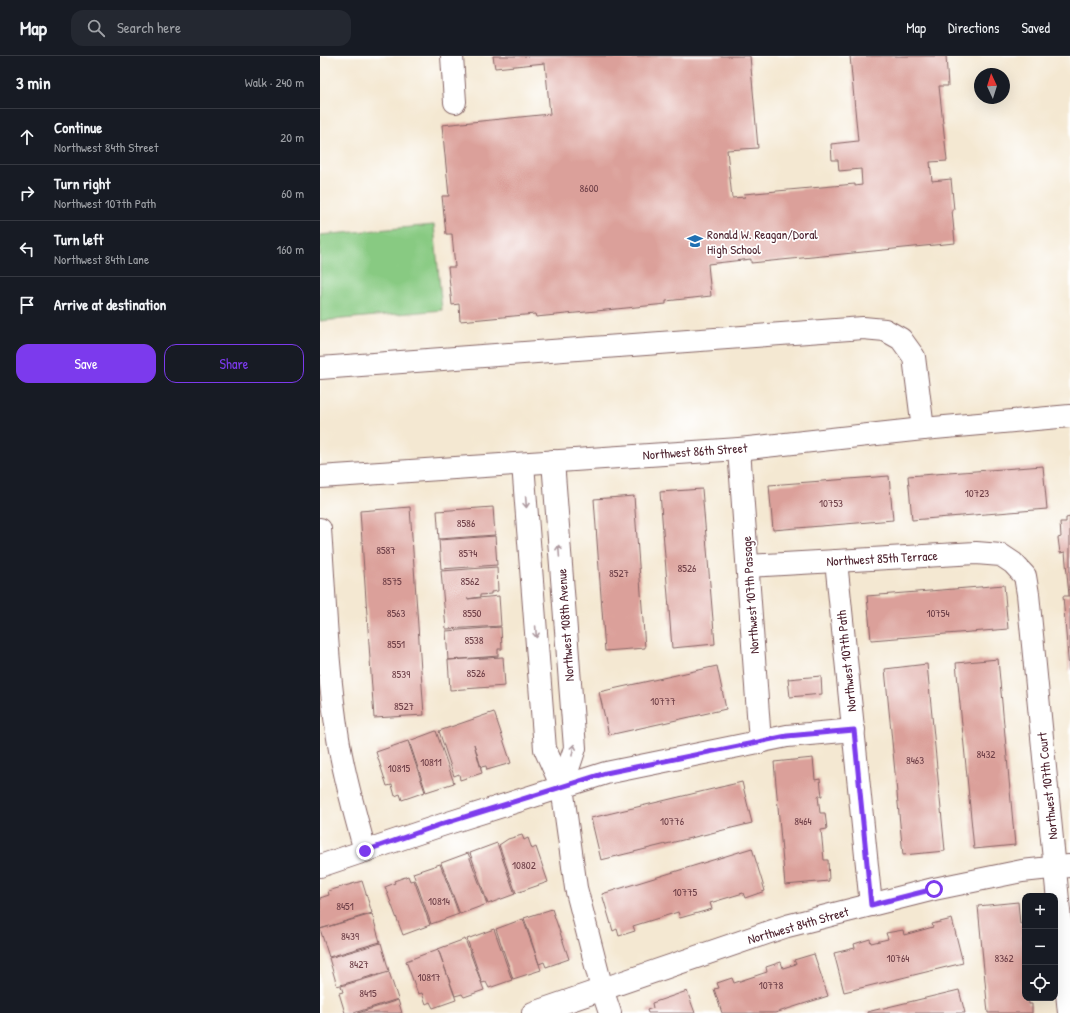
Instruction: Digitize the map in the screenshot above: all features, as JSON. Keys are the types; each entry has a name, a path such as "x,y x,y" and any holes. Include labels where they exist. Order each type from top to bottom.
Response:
{"street":[{"path":"452,56 456,102"},
{"path":"320,368 863,328 885,330 901,339 914,357 923,429"},
{"name":"Northwest 86th Street","path":"320,477 739,449 923,429 1070,416"},
{"name":"Northwest 107th Passage","path":"739,449 760,742"},
{"name":"Northwest 108th Avenue","path":"552,462 575,748 562,787"},
{"name":"Northwest 108th Avenue","path":"523,464 545,749 562,787 576,888 602,989 610,1013"},
{"path":"320,529 323,604 338,738 346,784 365,851"},
{"name":"Northwest 85th Terrace","path":"748,566 976,553 1001,555 1013,563"},
{"name":"Northwest 107th Path","path":"836,561 871,905"},
{"name":"Northwest 107th Court","path":"1013,563 1024,576 1028,594 1063,867 1069,1013"},
{"path":"320,866 442,824 606,773 787,736 854,730"},
{"name":"Northwest 84th Street","path":"533,1013 787,926 934,889 1022,871 1063,867"}],"green space":[{"path":"434,225 442,310 320,321 320,235"}],"building":[{"path":"493,56 750,56 758,148 727,150 732,198 745,197 744,194 855,184 855,186 862,185 861,169 839,171 838,160 832,160 831,144 858,141 850,56 946,56 948,86 939,86 947,161 930,162 932,181 951,179 955,243 751,263 751,259 708,264 711,296 666,301 666,304 536,317 535,314 460,321 459,304 452,305 448,267 455,267 452,234 446,234 442,196 449,196 442,125 550,114 545,63 495,68"},
{"path":"1043,466 1047,509 912,520 908,476"},
{"path":"889,476 893,520 773,530 769,485"},
{"path":"702,489 715,644 672,648 660,492"},
{"path":"634,496 645,648 605,651 594,499"},
{"path":"410,507 424,715 374,718 360,511"},
{"path":"493,507 495,535 439,539 437,511"},
{"path":"1070,517 1069,671 1063,596 1069,596 1065,552 1060,553 1058,538 1061,537 1060,522 1066,522 1066,518"},
{"path":"495,536 497,565 441,569 439,540"},
{"path":"497,567 498,591 491,592 491,594 480,595 480,597 467,599 499,596 501,626 446,629 441,571"},
{"path":"1004,585 1008,629 871,640 867,596"},
{"path":"501,627 502,649 498,649 498,656 448,660 446,631"},
{"path":"503,657 505,686 450,690 448,660"},
{"path":"998,659 1015,845 974,849 956,663"},
{"path":"927,664 945,851 903,855 885,669"},
{"path":"717,666 726,709 609,735 599,692"},
{"path":"821,676 822,694 790,697 788,679"},
{"path":"494,712 511,763 487,770 486,766 481,767 474,744 482,773 460,780 459,774 454,776 439,731"},
{"path":"436,731 454,783 426,792 409,741"},
{"path":"408,741 425,792 402,800 400,794 395,796 392,785 387,786 376,752"},
{"path":"813,758 815,780 820,779 822,796 818,796 820,813 825,813 827,829 821,830 824,860 828,860 829,881 785,885 774,762"},
{"path":"742,782 752,823 601,860 591,818"},
{"path":"522,835 524,840 528,838 532,849 536,847 548,882 516,893 499,845 508,839"},
{"path":"497,843 515,894 488,904 470,853"},
{"path":"752,848 765,891 745,898 743,893 710,903 712,909 680,918 678,912 633,926 635,931 619,936 617,929 613,931 602,894"},
{"path":"468,853 487,904 460,914 441,863"},
{"path":"440,864 459,914 431,924 413,873"},
{"path":"408,876 410,881 414,880 430,925 403,935 385,887 395,883 394,881"},
{"path":"362,881 372,913 320,929 320,898 329,895 328,891"},
{"path":"1018,902 1020,924 1022,924 1022,1001 1028,1001 1029,1004 1032,1004 1032,1013 988,1013 978,906"},
{"path":"552,909 569,959 546,967 544,962 539,964 524,918"},
{"path":"372,914 380,942 329,957 320,929"},
{"path":"523,919 541,970 513,979 496,929"},
{"path":"952,919 963,963 844,992 834,953 855,948 854,944 870,939 871,943 888,939 886,933 903,930 904,935 933,927 932,924"},
{"path":"494,929 512,980 489,988 486,982 482,983 467,939"},
{"path":"465,939 484,990 464,997 462,994 455,996 438,949"},
{"path":"381,943 389,971 337,986 329,958"},
{"path":"438,949 456,1000 433,1008 430,1002 426,1004 422,993 418,994 406,961"},
{"path":"814,954 828,996 775,1013 722,1013 714,989 719,988 717,983 732,978 734,983 767,972 766,967 781,962 783,968 796,964 794,960"},
{"path":"389,972 398,999 354,1013 345,1013 339,993 343,992 341,986"},
{"path":"959,990 965,1013 867,1013 867,1012"},
{"path":"687,991 695,1013 648,1013 647,1010 653,1008 652,1003"},
{"path":"398,1000 402,1013 358,1013"}],"place":[{"name":"Ronald W. Reagan/Doral High School","path":"695,241"}],"route":[{"path":"365,851 442,824 606,773 787,736 854,730 871,905 934,889"}]}
